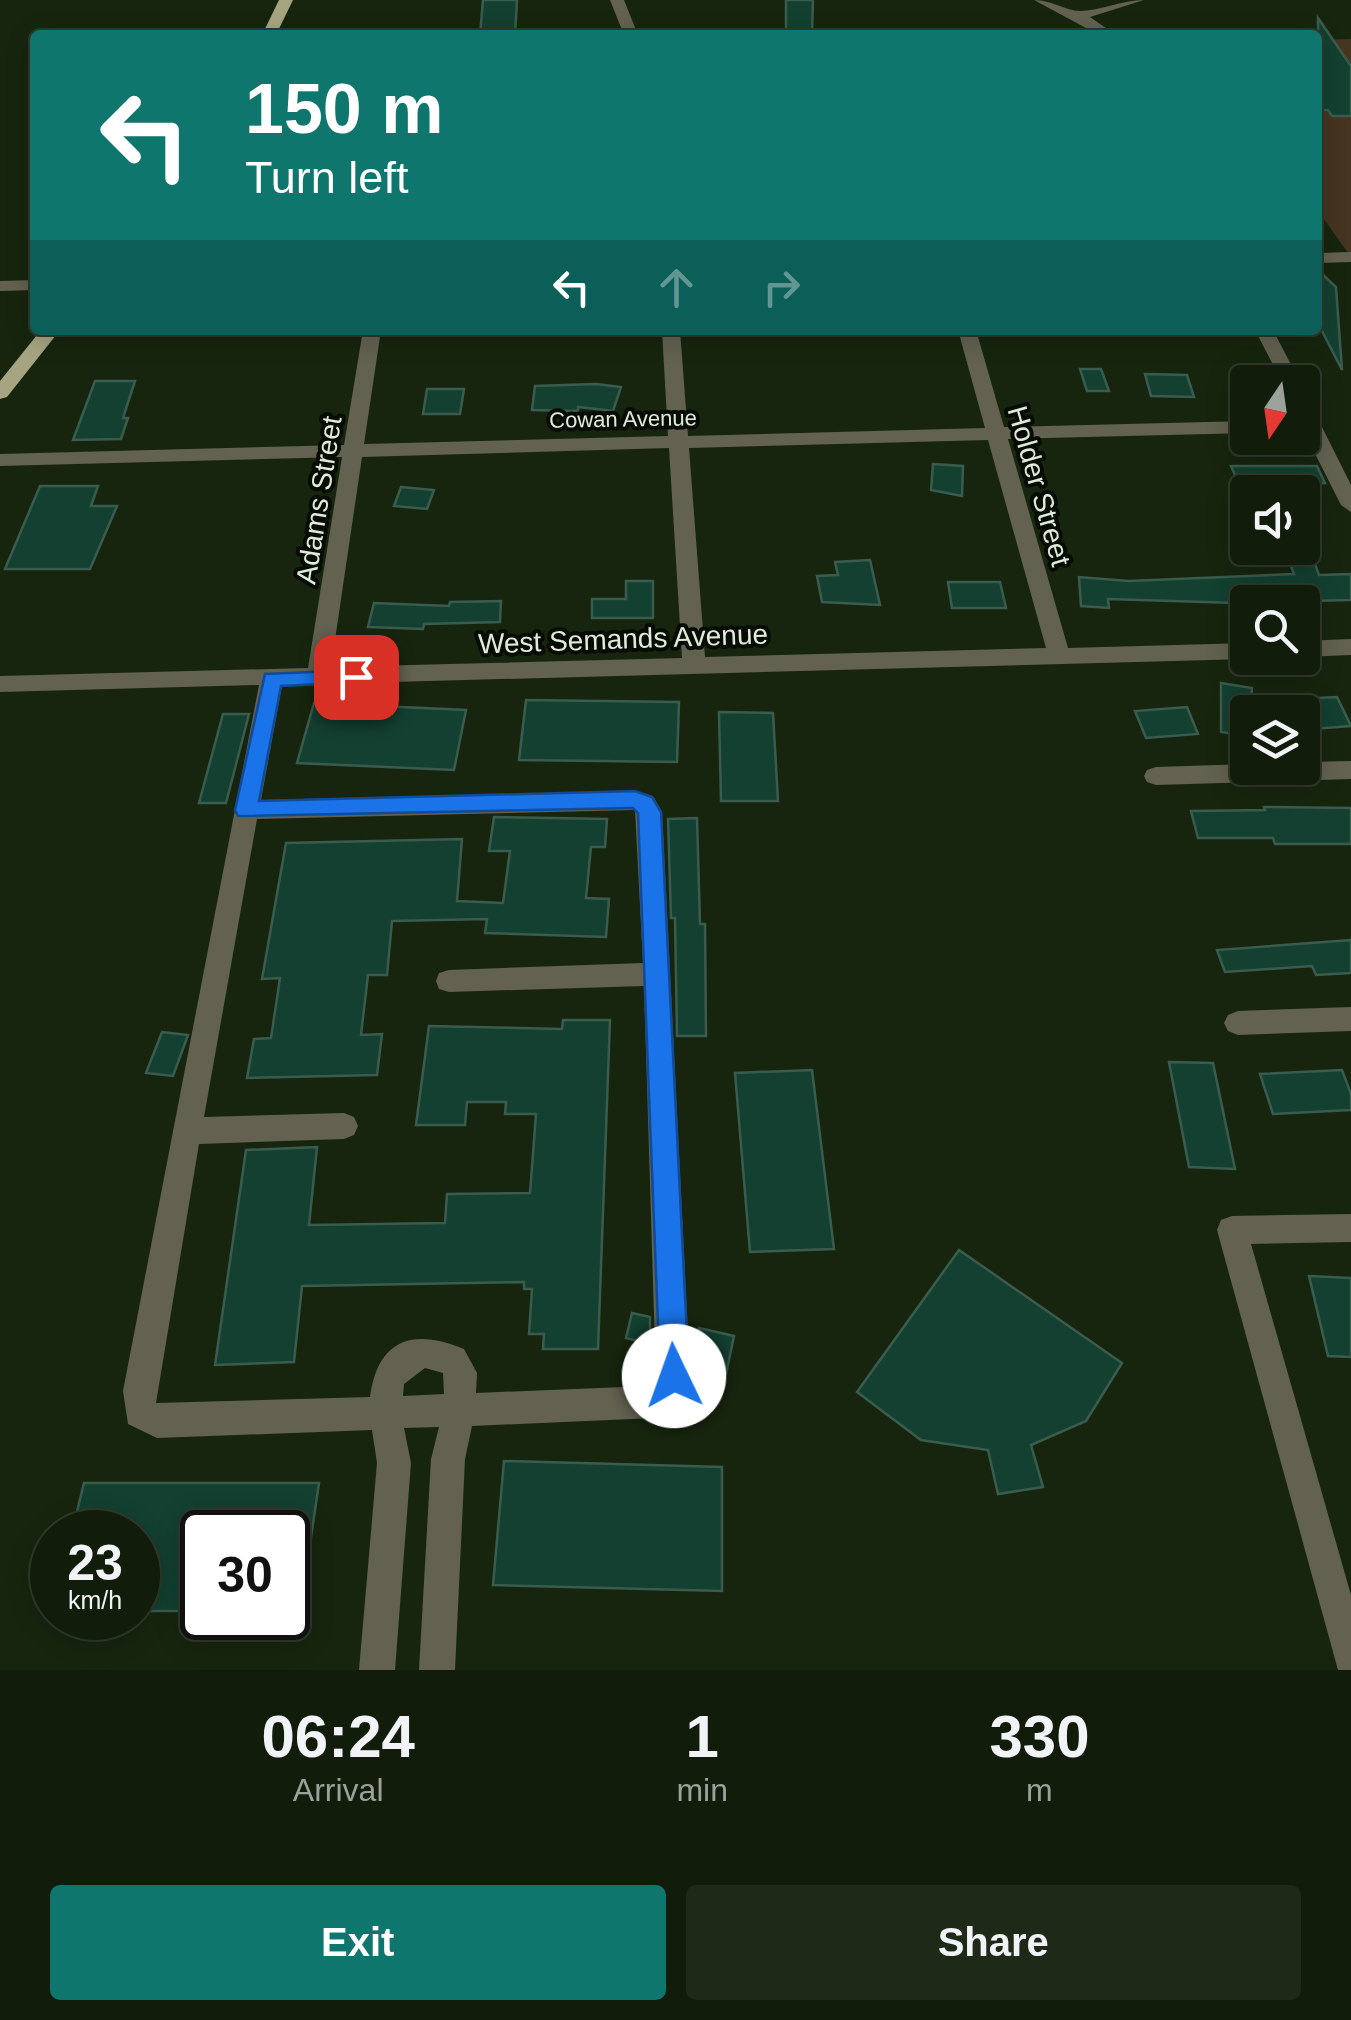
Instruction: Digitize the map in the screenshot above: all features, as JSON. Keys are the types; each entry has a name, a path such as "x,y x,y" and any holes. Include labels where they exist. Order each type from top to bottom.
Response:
{"main road":[{"path":"272,30 286,0"},
{"path":"0,392 48,335"}],"street":[{"path":"617,0 629,30"},
{"path":"1041,0 1101,30"},
{"path":"1078,16 1137,0"},
{"path":"1322,258 1351,258"},
{"path":"0,286 30,285"},
{"name":"Adams Street","path":"318,678 371,335"},
{"path":"670,335 694,667"},
{"name":"Holder Street","path":"968,335 1059,656"},
{"path":"1266,335 1282,365"},
{"name":"Cowan Avenue","path":"0,460 1230,428"},
{"path":"1320,445 1351,504"},
{"path":"1320,649 1351,648"},
{"name":"West Semands Avenue","path":"0,684 1230,651"},
{"path":"246,810 635,800 644,803 650,812 674,1376 668,1392 654,1402 158,1422 140,1412 139,1391 184,1131 246,810 272,679"},
{"path":"1156,776 1351,770"},
{"path":"449,982 656,974"},
{"path":"1238,1023 1351,1019"},
{"path":"184,1131 344,1126"},
{"path":"1351,1228 1232,1230 1351,1658"},
{"path":"378,1670 394,1462 385,1411 389,1378 410,1355 426,1352 453,1360 461,1373 459,1409 448,1459 437,1670"}],"shaded area":[{"path":"1351,39 1351,257 1322,217 1322,40"}],"building":[{"path":"483,0 517,0 515,30 480,30"},
{"path":"786,0 813,0 812,30 786,30"},
{"path":"1318,18 1351,66 1351,116 1332,116 1328,110 1322,110 1322,30 1318,30"},
{"path":"1322,274 1336,287 1342,370 1322,331"},
{"path":"1080,369 1101,369 1109,391 1087,391"},
{"path":"1145,374 1187,375 1194,397 1151,396"},
{"path":"95,381 135,381 121,439 73,440"},
{"path":"535,386 621,387 613,411 578,407 578,411 532,410"},
{"path":"427,389 464,389 460,414 423,414"},
{"path":"933,464 963,466 962,496 931,490"},
{"path":"1231,466 1317,466 1325,483 1320,483 1320,475 1235,475"},
{"path":"40,486 98,486 91,506 117,506 90,569 5,569"},
{"path":"401,487 434,490 427,509 394,506"},
{"path":"870,560 880,605 822,602 817,576 838,575 835,562"},
{"path":"1291,565 1315,565 1319,575 1351,574 1351,600 1320,601 1320,585 1230,585 1230,603 1108,599 1109,608 1081,606 1079,577 1129,581 1294,574"},
{"path":"626,581 653,581 653,618 592,618 592,599 626,599"},
{"path":"948,582 1000,582 1006,608 952,608"},
{"path":"501,601 500,622 424,624 423,629 368,627 374,603 449,606 450,602"},
{"path":"1221,683 1252,688 1251,695 1230,695 1230,733 1221,732"},
{"path":"1337,697 1351,726 1320,728 1320,698"},
{"path":"526,700 679,702 677,762 519,760"},
{"path":"314,703 466,710 454,770 297,763"},
{"path":"1187,707 1198,734 1146,738 1135,711"},
{"path":"719,712 773,713 778,801 721,801"},
{"path":"223,714 249,714 226,803 199,803"},
{"path":"1264,807 1351,808 1351,844 1198,838 1191,811 1265,810"},
{"path":"494,817 607,819 605,847 591,847 586,898 609,899 606,937 485,933 487,919 392,921 387,975 368,975 361,1035 382,1034 377,1075 247,1078 254,1039 271,1038 280,978 262,979 286,843 462,839 457,901 503,903 510,851 489,851"},
{"path":"697,818 700,924 705,924 706,1036 677,1036 668,819"},
{"path":"1351,940 1351,973 1316,975 1312,966 1225,972 1217,950"},
{"path":"563,1020 610,1020 598,1349 543,1349 544,1334 529,1334 532,1289 524,1289 524,1282 302,1286 294,1362 215,1365 246,1150 317,1147 309,1225 445,1223 447,1194 530,1193 536,1114 505,1114 506,1102 467,1102 465,1125 416,1125 429,1026 562,1029"},
{"path":"162,1032 188,1035 173,1076 146,1073"},
{"path":"1169,1062 1213,1063 1235,1169 1189,1167"},
{"path":"812,1070 834,1249 750,1252 735,1073"},
{"path":"1342,1070 1351,1094 1351,1110 1273,1114 1260,1074"},
{"path":"959,1250 1122,1363 1086,1421 1031,1445 1043,1487 998,1494 988,1450 921,1440 857,1392"},
{"path":"1309,1276 1351,1278 1351,1357 1328,1356"},
{"path":"632,1313 650,1317 650,1344 626,1338"},
{"path":"699,1328 734,1336 726,1374 693,1367"},
{"path":"504,1461 722,1467 722,1591 493,1585"},
{"path":"84,1483 319,1483 310,1544 310,1510 180,1510 180,1611 160,1611 160,1510 77,1510"}],"route":[{"path":"356,677 272,679 246,810 635,800 644,803 650,812 674,1376"}]}
